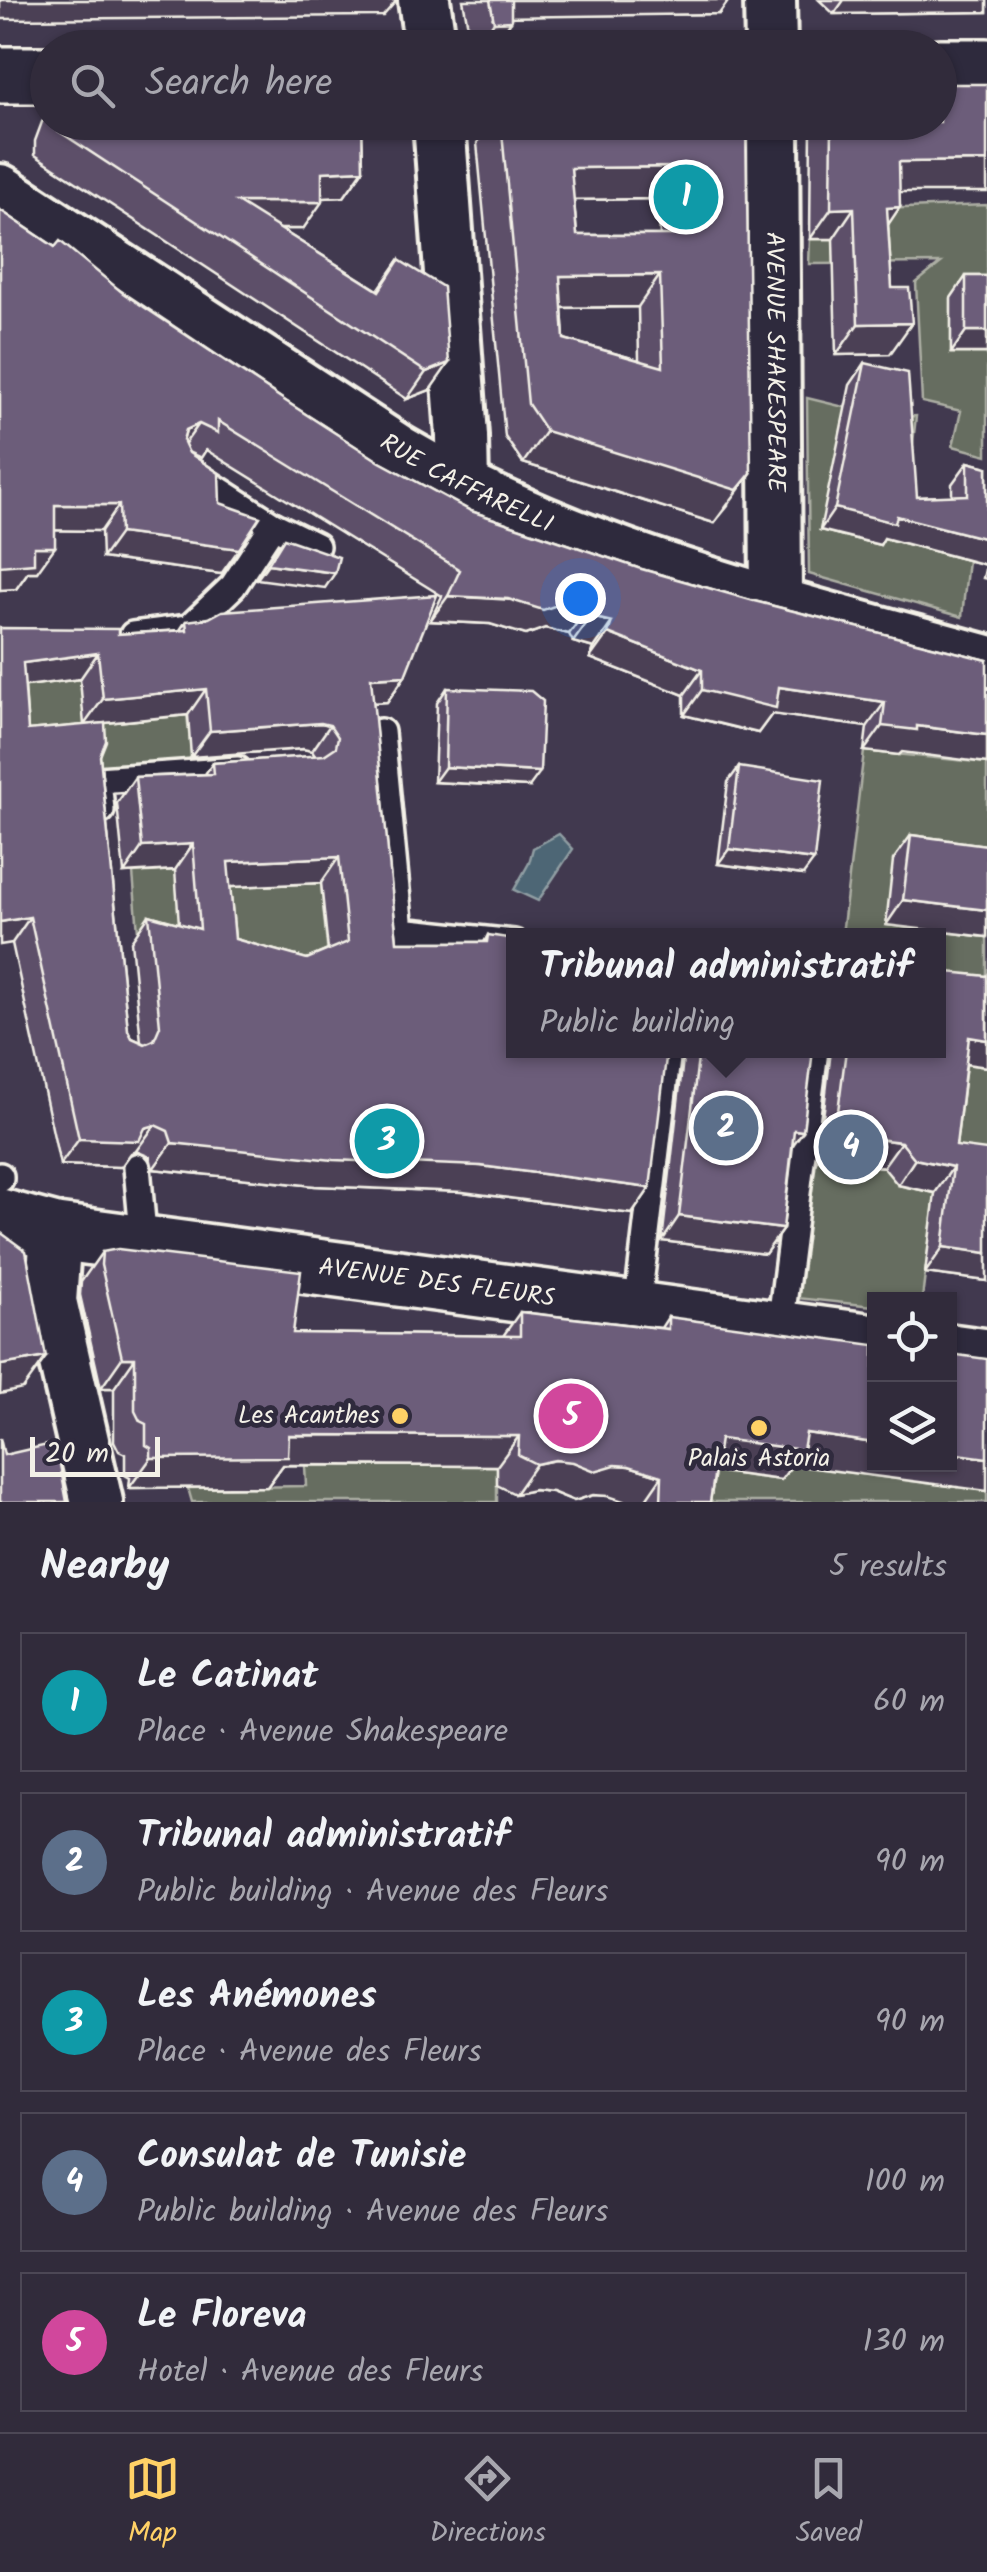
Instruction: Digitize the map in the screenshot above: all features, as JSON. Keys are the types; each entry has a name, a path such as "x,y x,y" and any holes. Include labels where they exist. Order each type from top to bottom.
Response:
{"main road":[{"path":"957,67 987,67"},
{"path":"0,75 30,74"},
{"name":"AVENUE DES FLEURS","path":"0,1217 56,1232 867,1341"},
{"path":"957,1353 987,1357"}],"street":[{"path":"424,0 429,30"},
{"path":"770,0 771,30"},
{"path":"440,140 463,488"},
{"name":"AVENUE SHAKESPEARE","path":"773,140 776,603"},
{"name":"RUE CAFFARELLI","path":"0,190 399,451 463,488 625,554 776,603 987,661"},
{"path":"56,1232 50,1301 96,1502"}],"lane":[{"path":"181,466 273,525 316,546"},
{"path":"100,637 189,628 233,586 273,525"},
{"path":"381,732 400,931 506,942"},
{"path":"104,839 98,780 266,768"},
{"path":"636,1309 667,1058"},
{"path":"780,1328 814,1058"},
{"path":"137,1167 144,1244"}],"green space":[{"path":"987,205 987,299 951,299 951,353 987,353 987,455 953,446 961,411 922,402 916,283 941,263 809,264 810,239 879,238 878,209"},
{"path":"807,398 889,418 916,416 907,544 968,560 962,617 809,574"},
{"path":"80,679 85,725 187,715 192,760 88,770 10,756 4,689"},
{"path":"864,751 987,763 987,1178 938,1171 923,1292 867,1292 867,1305 796,1298 827,1058 946,1058 946,928 843,928"},
{"path":"208,868 210,888 321,883 329,968 139,943 133,873"},
{"path":"785,1464 987,1491 987,1502 694,1502 698,1469"},
{"path":"305,1465 497,1466 497,1502 192,1502 188,1488 306,1486"}],"water":[{"path":"559,834 573,849 538,901 514,890 533,848"}],"building":[{"path":"490,0 511,0 511,21 494,22"},
{"path":"957,84 987,84 987,161 899,162 900,207 887,208 892,288 909,288 912,323 858,324 854,208 831,209 832,140 957,140"},
{"path":"72,140 362,140 363,170 322,172 322,202 237,202 379,291 399,260 443,287 449,363 426,372"},
{"path":"503,140 746,140 751,473 737,490 546,431 528,404","holes":["681,167 684,235 577,235 571,168","660,275 663,367 564,339 560,276"]},
{"path":"0,210 55,247 60,241 123,293 380,462 471,511 638,568 987,660 987,735 882,726 885,702 779,687 776,708 702,690 702,670 608,633 612,622 591,617 587,609 563,603 543,610 508,599 448,596 460,570 218,421 218,433 199,424 186,430 183,440 189,453 219,473 220,503 260,517 239,549 120,533 119,505 55,505 55,547 34,547 34,563 0,566"},
{"path":"966,276 987,276 987,331 966,331"},
{"path":"865,363 908,373 917,497 968,495 968,462 987,467 987,539 897,516 895,523 835,508"},
{"path":"284,538 339,557 335,573 268,564"},
{"path":"437,595 405,676 371,678 397,942 487,942 488,935 506,938 506,1058 666,1058 650,1188 481,1166 333,1160 172,1143 168,1131 155,1125 145,1128 139,1141 79,1139 30,917 0,922 0,628 118,629 118,634 187,630 186,621 209,618 222,611","holes":["98,653 103,699 206,689 210,731 321,723 330,725 338,737 336,747 324,755 213,763 214,774 135,777 142,847 193,844 200,929 149,915 160,1026 154,1040 145,1044 132,1038 128,1030 100,756 106,741 105,723 28,730 23,663","339,857 348,942 307,959 235,939 228,862"]},
{"path":"447,688 531,691 543,701 540,772 445,767"},
{"path":"739,767 823,780 814,860 729,849"},
{"path":"911,835 987,845 987,910 903,900"},
{"path":"946,972 987,976 987,1040 969,1037 956,1146 987,1150 987,1253 943,1247 953,1167 915,1159 901,1142 835,1134 845,1058 946,1058"},
{"path":"698,1058 812,1058 803,1131 794,1130 783,1229 679,1216"},
{"path":"0,1232 26,1251 46,1357 1,1365 0,1370"},
{"path":"118,1249 301,1271 293,1333 520,1336 520,1312 668,1329 668,1317 867,1344 867,1442 806,1433 803,1450 720,1439 710,1502 661,1502 662,1476 629,1466 615,1465 595,1471 573,1462 536,1464 518,1455 519,1436 289,1435 288,1457 151,1458 151,1448 146,1445 146,1424 135,1411 135,1358 122,1358 101,1265 102,1252"},
{"path":"957,1355 987,1359 987,1458 957,1454"},
{"path":"0,1438 4,1455 56,1443 67,1502 0,1502"}],"place":[{"name":"Le Catinat","path":"686,197"},
{"name":"Tribunal administratif","path":"726,1128"},
{"name":"Les Anémones","path":"387,1141"},
{"name":"Consulat de Tunisie","path":"851,1147"},
{"name":"Les Acanthes","path":"400,1416"},
{"name":"Le Floreva","path":"571,1416"},
{"name":"Palais Astoria","path":"759,1428"}]}
